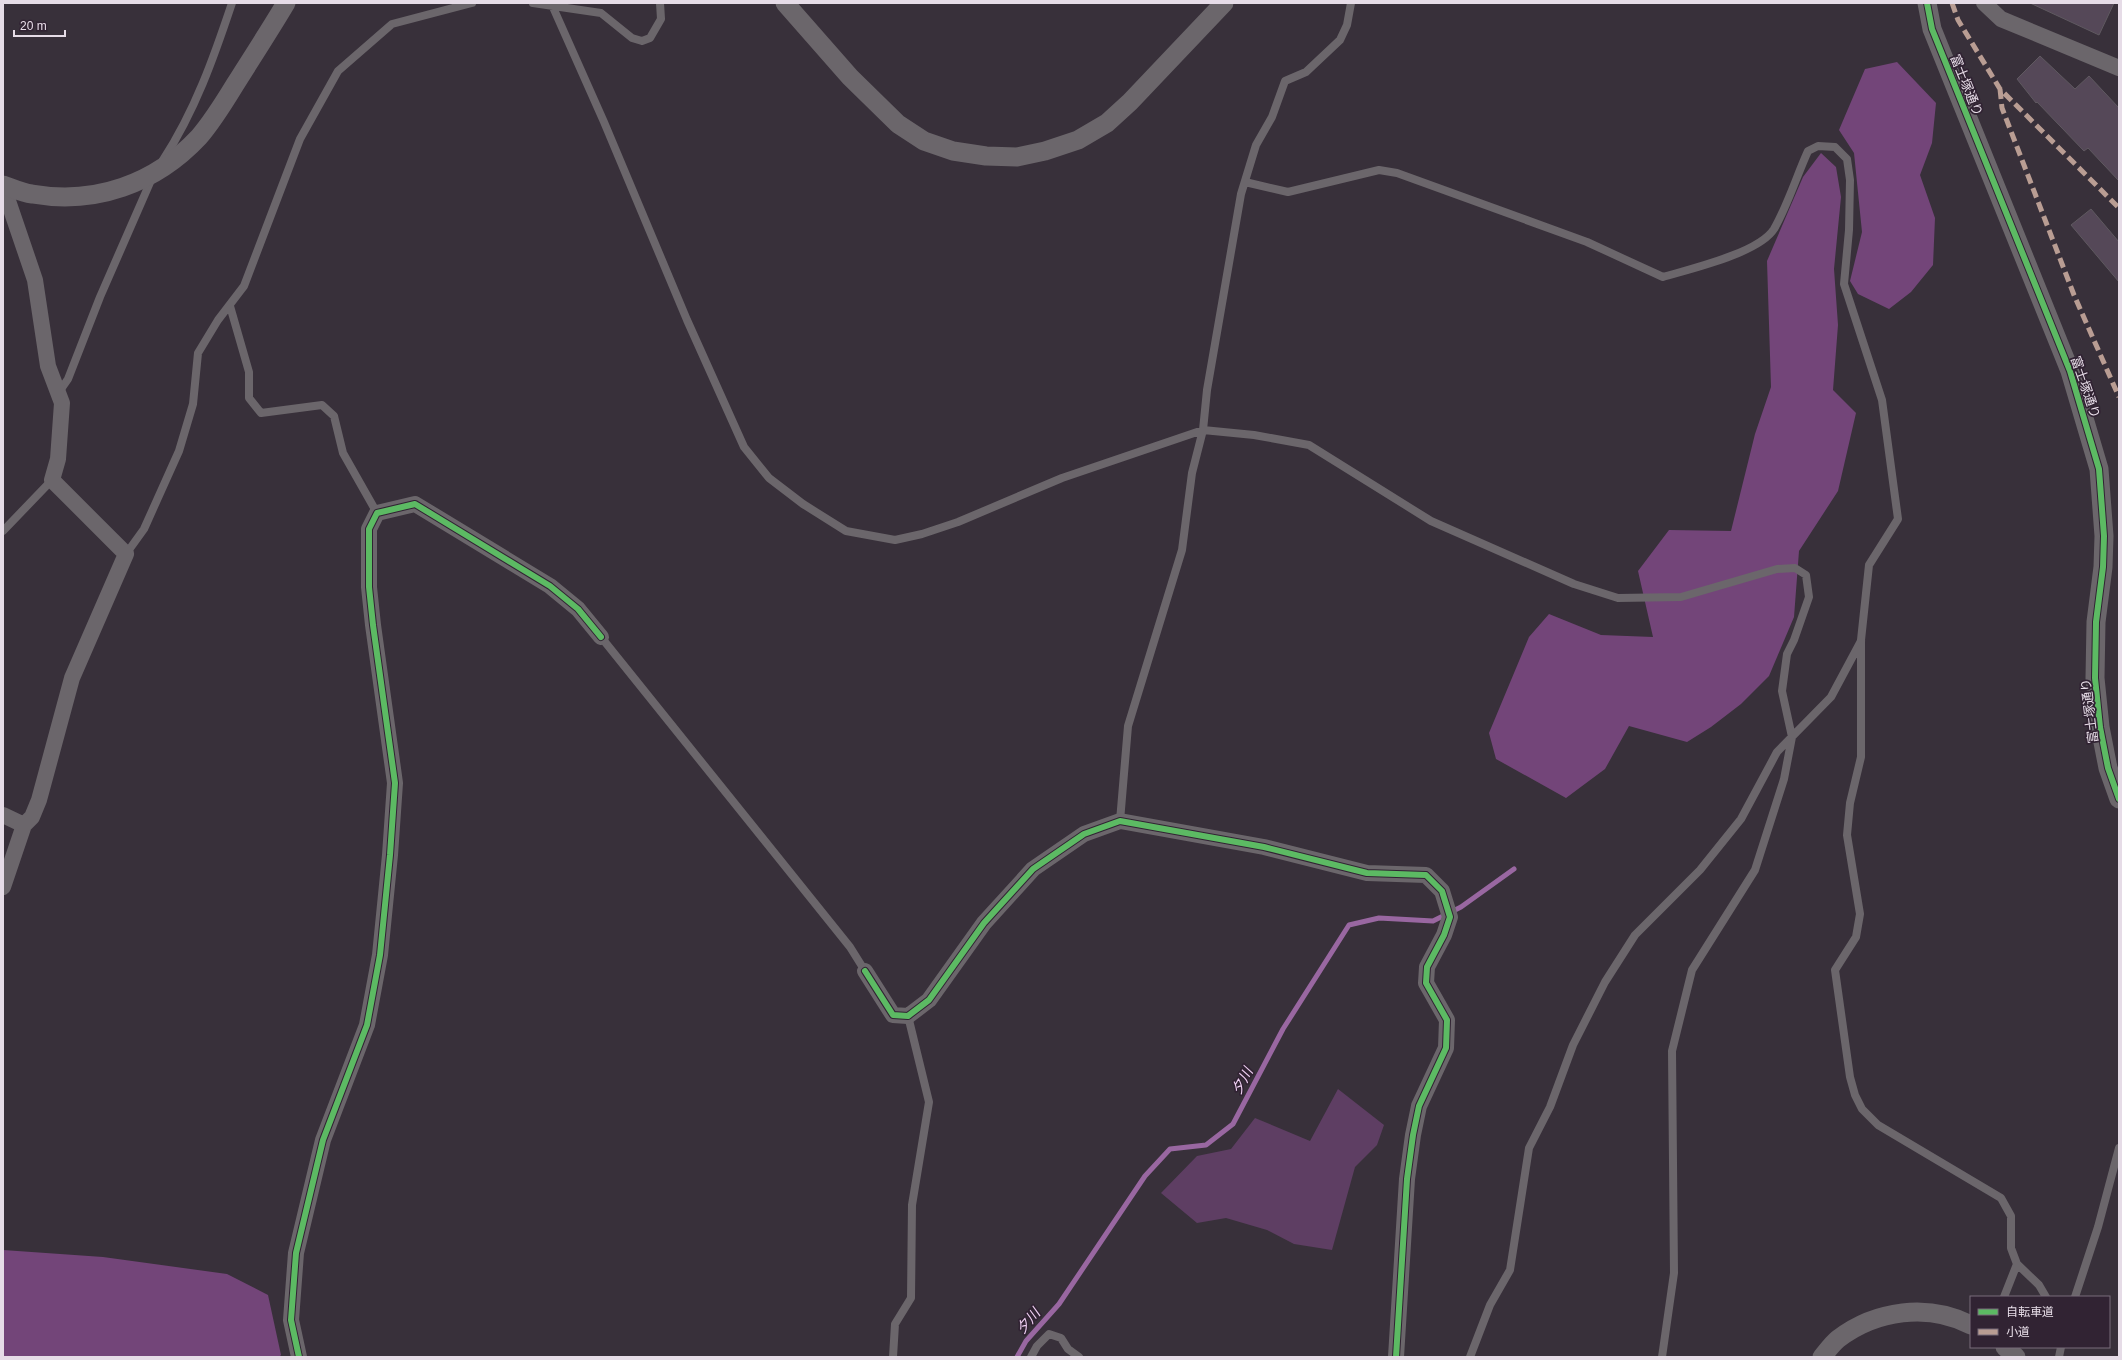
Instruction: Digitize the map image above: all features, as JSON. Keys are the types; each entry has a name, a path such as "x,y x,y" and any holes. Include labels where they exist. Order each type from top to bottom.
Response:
{"street":[{"path":"3,186 31,194 69,198 100,194 128,187 154,174 178,158 200,136 224,102 286,3"},
{"path":"785,3 860,87 898,124 924,140 953,151 986,156 1017,157 1045,151 1078,140 1107,122 1130,102 1224,3"},
{"name":"富士塚通り","path":"1927,3 1932,29 2070,371 2099,469 2104,536 2103,568 2096,622 2095,678 2100,727 2108,768 2119,799"},
{"path":"1984,3 2001,19 2119,68"},
{"path":"3,186 35,280 48,366 62,402 58,459 52,480 126,554 72,678 39,800 32,817 24,825 3,887"},
{"path":"300,1357 291,1320 296,1253 323,1140 367,1025 380,955 390,855 395,783 369,586 369,529 377,513 415,504 550,586 578,609 601,637"},
{"path":"3,815 24,825"},
{"path":"865,971 893,1015 908,1016 929,1000 984,923 1033,869 1084,834 1120,820 1264,847 1367,873 1426,875 1442,891 1450,917 1444,935 1427,967 1426,983 1447,1020 1446,1048 1419,1106 1413,1135 1407,1179 1396,1357"},
{"path":"1822,1357 1838,1339 1858,1327 1896,1312 1933,1313 1959,1319 1970,1324"},
{"path":"2006,1348 2016,1357"}],"lane":[{"path":"59,392 68,379 100,297 154,174 175,142 208,72 232,3"},
{"path":"126,554 144,529 179,451 192,404 198,353 218,320 244,286 300,139 338,71 392,24 472,3"},
{"path":"533,3 601,13 632,38 642,41 650,38 661,19 660,3"},
{"path":"1120,820 1128,726 1182,550 1192,473 1203,430 1208,382 1241,194 1256,145 1272,117 1285,81 1306,72 1340,40 1351,3"},
{"path":"552,5 604,122 687,320 744,447 769,478 803,504 846,531 894,540 922,534 958,522 1062,478 1203,430 1254,435 1309,445 1431,521 1574,584 1618,598 1680,597 1777,569 1795,568 1806,575 1808,597 1794,640 1787,654 1782,691 1792,737 1784,779 1755,870 1692,970 1676,1029 1672,1051 1674,1273 1662,1357"},
{"path":"1245,182 1288,192 1379,170 1397,173 1587,242 1663,277 1713,263 1760,243 1773,230 1808,151 1818,146 1835,147 1847,158 1850,180 1849,230 1844,284 1882,400 1898,519 1869,565 1861,640 1860,757 1850,803 1847,835 1860,914 1856,937 1835,970 1850,1077 1855,1094 1862,1109 1878,1125 2001,1198 2011,1216 2011,1248 2017,1264 2039,1285 2045,1296"},
{"path":"230,306 249,372 249,398 261,414 322,405 334,416 343,453 377,513"},
{"path":"3,531 52,480"},
{"path":"601,637 845,940 865,971"},
{"path":"1470,1357 1490,1305 1510,1270 1529,1148 1550,1107 1573,1045 1605,982 1635,935 1700,870 1741,819 1776,752 1831,697 1861,640"},
{"path":"893,1357 895,1324 911,1298 912,1205 929,1102 908,1016"},
{"path":"2075,1296 2096,1234 2119,1148"},
{"path":"2004,1296 2017,1264"},
{"path":"1031,1357 1037,1346 1049,1334 1061,1338 1068,1349 1079,1357"}],"shaded area":[{"path":"1897,62 1936,103 1932,143 1920,175 1935,218 1933,265 1911,292 1889,309 1858,294 1850,281 1862,232 1854,153 1839,130 1865,69"},
{"path":"1821,153 1836,167 1841,197 1834,269 1838,325 1833,390 1856,413 1838,491 1799,551 1794,617 1769,676 1741,704 1711,727 1687,742 1629,726 1605,769 1566,798 1496,759 1489,733 1529,637 1549,614 1601,635 1653,637 1638,571 1669,530 1731,531 1755,434 1771,387 1767,261 1803,177"},
{"path":"1338,1089 1384,1125 1377,1145 1355,1167 1332,1250 1294,1244 1267,1230 1226,1218 1197,1223 1161,1193 1197,1156 1231,1149 1255,1118 1310,1141"},
{"path":"3,1250 103,1257 227,1274 268,1295 281,1355 279,1357 3,1357"}],"building":[{"path":"2030,3 2114,3 2099,35"},
{"path":"2040,56 2075,89 2089,76 2119,108 2119,181 2088,148 2084,151 2037,102 2036,103 2017,79"},
{"path":"2091,209 2119,242 2119,282 2071,225"}],"waterway":[{"name":"夕川","path":"1017,1357 1026,1341 1059,1304 1145,1176 1170,1149 1206,1145 1233,1124 1283,1029 1349,925 1379,918 1433,921 1461,907 1514,869"}],"marked path":[{"path":"1952,3 1958,20 2000,89 2119,208"},
{"path":"2000,89 2002,108 2074,295 2119,397"}],"cycle path":[{"path":"1927,3 1932,29 2070,371 2099,469 2104,536 2103,567 2096,622 2095,678 2100,727 2108,768 2119,799"},
{"path":"299,1357 291,1320 296,1253 323,1140 367,1025 380,955 390,855 395,783 369,587 369,529 377,513 415,504 550,586 578,609 601,637"},
{"path":"865,971 893,1015 908,1016 929,1000 984,923 1033,869 1084,834 1120,821 1264,847 1367,873 1426,875 1442,891 1450,917 1444,935 1427,967 1426,983 1447,1020 1446,1048 1419,1106 1413,1135 1407,1179 1396,1357"}]}
